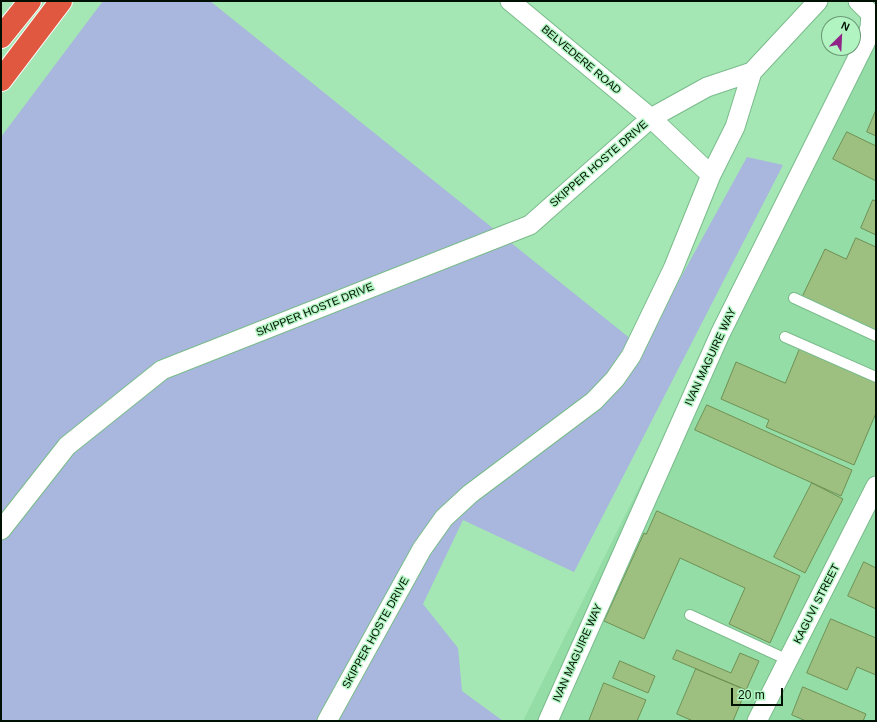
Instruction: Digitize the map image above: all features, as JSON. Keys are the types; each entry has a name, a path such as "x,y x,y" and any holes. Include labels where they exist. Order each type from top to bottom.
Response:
{"highway":[{"path":"1,37 30,1"},
{"path":"1,80 61,1"}],"street":[{"name":"BELVEDERE ROAD","path":"510,1 651,118"},
{"name":"SKIPPER HOSTE DRIVE","path":"327,721 422,549 444,518 470,494 594,400 615,379 631,356 673,269 711,175 735,126 752,72 818,1"},
{"name":"IVAN MAGUIRE WAY","path":"548,721 720,334 866,42 870,27 871,14 858,1"},
{"name":"SKIPPER HOSTE DRIVE","path":"1,530 67,446 162,370 530,225 651,118 706,88 752,72"},
{"name":"SKIPPER HOSTE DRIVE","path":"651,118 711,175"},
{"name":"KAGUVI STREET","path":"757,721 876,486"}],"lane":[{"path":"794,298 876,336"},
{"path":"785,337 876,377"},
{"path":"690,615 788,660"}],"shaded area":[{"path":"103,1 210,1 642,348 747,157 783,165 574,572 463,520 423,604 458,648 462,691 503,721 1,721 1,137"},
{"path":"876,10 876,721 523,721 853,56 861,56 861,40"}],"building":[{"path":"876,110 876,136 867,132"},
{"path":"847,132 876,146 876,181 833,159"},
{"path":"873,200 876,201 876,235 861,228"},
{"path":"856,238 876,247 876,331 802,297 825,249 846,259"},
{"path":"801,346 876,379 876,413 854,465 766,427 769,420 721,399 736,362 785,383"},
{"path":"707,405 852,470 841,496 695,430"},
{"path":"812,483 843,499 805,573 774,557"},
{"path":"657,511 800,576 770,643 729,624 745,588 680,558 644,639 604,621 644,533 646,534"},
{"path":"864,562 876,568 876,609 848,596"},
{"path":"831,619 876,638 876,675 857,667 847,690 807,673"},
{"path":"677,650 731,673 740,653 759,661 746,690 673,659"},
{"path":"620,661 655,676 648,693 613,678"},
{"path":"696,669 746,690 733,721 693,721 677,714"},
{"path":"604,683 646,700 637,721 589,721"},
{"path":"803,687 866,714 863,721 806,721 792,715"}]}
